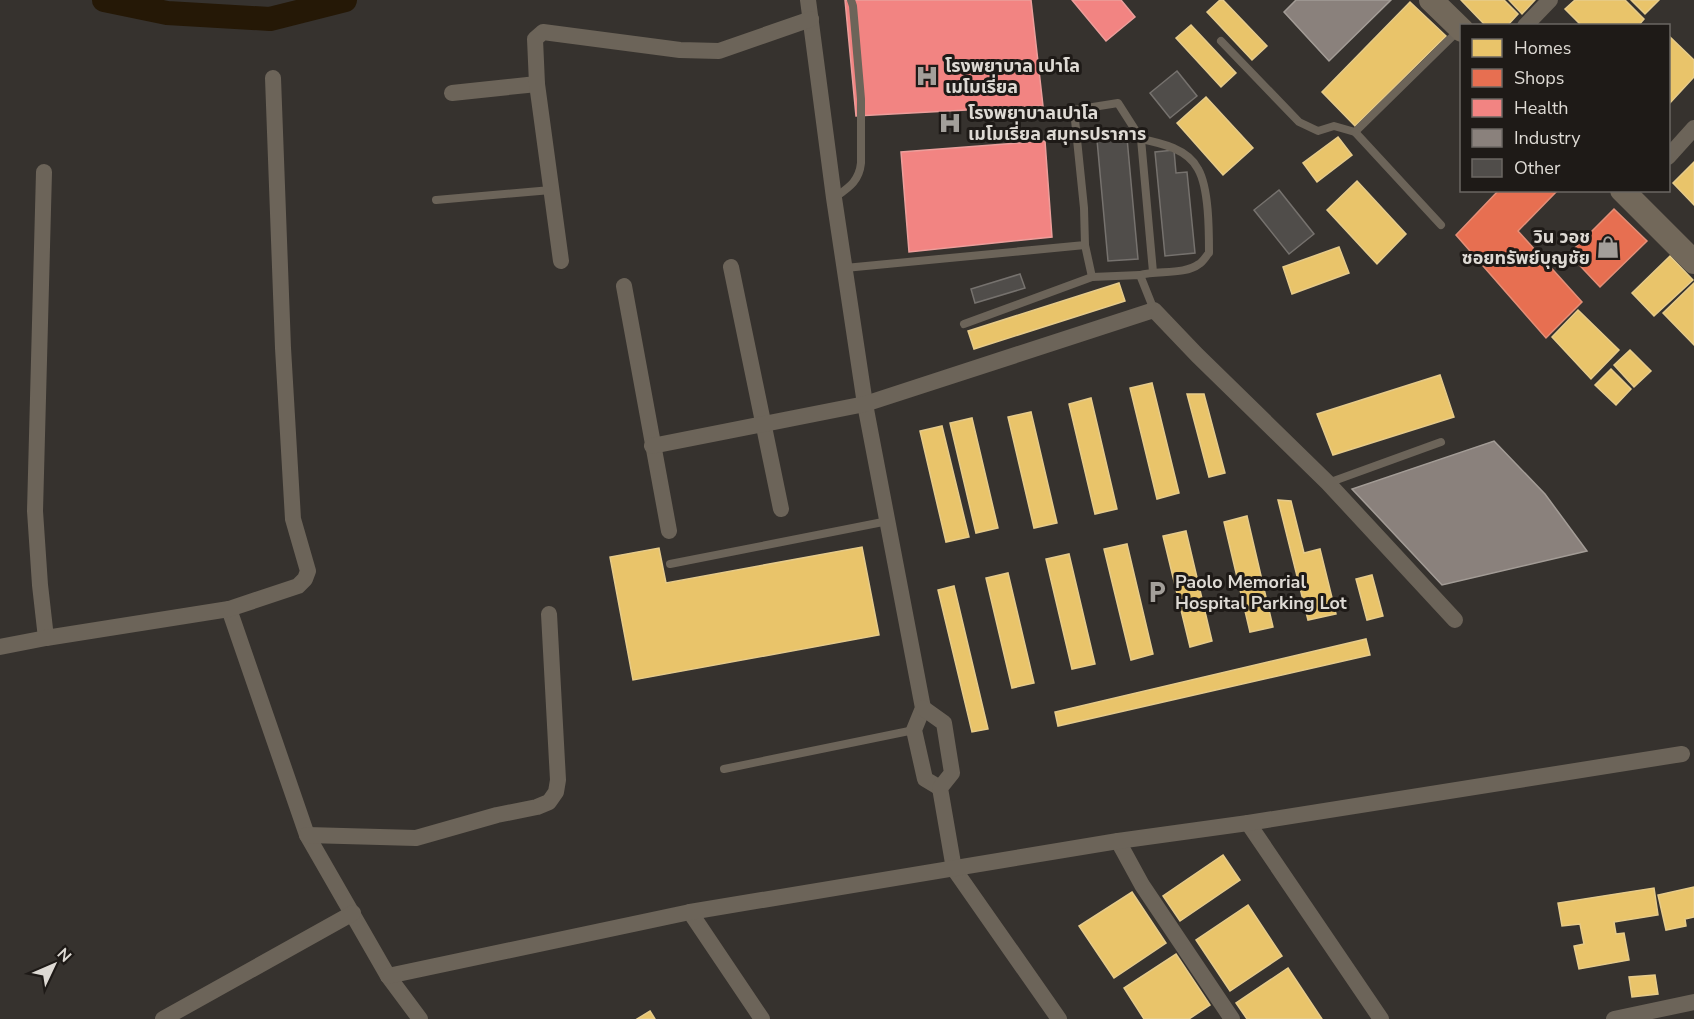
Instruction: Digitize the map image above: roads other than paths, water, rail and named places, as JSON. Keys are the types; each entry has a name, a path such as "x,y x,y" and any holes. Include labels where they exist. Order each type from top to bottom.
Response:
{"street":[{"path":"808,0 834,198 865,404 923,708 914,730 925,779 940,788"},
{"path":"1431,0 1460,29"},
{"path":"1527,24 1550,0"},
{"path":"561,261 537,84 535,39 543,32 680,50 719,51 811,20"},
{"path":"0,647 229,609 298,586 305,579 308,571 293,519 283,348 273,78"},
{"path":"452,93 537,84"},
{"path":"1670,155 1694,128"},
{"path":"44,172 35,511 46,638"},
{"path":"1630,193 1694,262"},
{"path":"731,267 781,509"},
{"path":"624,286 669,531"},
{"path":"652,446 865,404 1154,310 1328,483 1455,620"},
{"path":"229,609 307,834 388,976 420,1019"},
{"path":"307,834 416,838 549,802 556,792 558,780 549,614"},
{"path":"923,708 944,723 952,773 940,788 954,869 1059,1019"},
{"path":"388,976 690,912 1118,841 1248,823 1682,754"},
{"path":"1248,823 1381,1019"},
{"path":"1118,841 1133,870 1232,1019"},
{"path":"690,912 762,1019"},
{"path":"163,1019 353,913"},
{"path":"1614,1019 1694,1002"}],"lane":[{"path":"834,198 855,183 860,173 861,163 861,99 851,0"},
{"path":"1355,132 1460,31"},
{"path":"1221,41 1299,122 1318,131 1334,126 1355,132 1441,225"},
{"path":"1092,277 1085,245 1084,208 1074,110 1118,103 1141,139 1153,272"},
{"path":"964,324 1092,277 1175,272 1198,265 1209,253 1209,234 1205,195 1198,168 1185,155 1166,144 1141,139"},
{"path":"436,200 551,190"},
{"path":"845,268 1085,245"},
{"path":"1140,275 1154,310"},
{"path":"1328,483 1441,442"},
{"path":"670,564 888,521"},
{"path":"724,769 914,730"}],"waterway":[{"path":"104,0 167,13 270,19 345,0"}],"place":[{"name":"โรงพยาบาล เปาโล เมโมเรี่ยล","path":"927,76"},
{"name":"โรงพยาบาลเปาโล เมโมเรี่ยล สมุทรปราการ","path":"950,123"},
{"name":"วิน วอช ซอยทรัพย์บุญชัย","path":"1608,247"},
{"name":"Paolo Memorial Hospital Parking Lot","path":"1157,592"}]}
